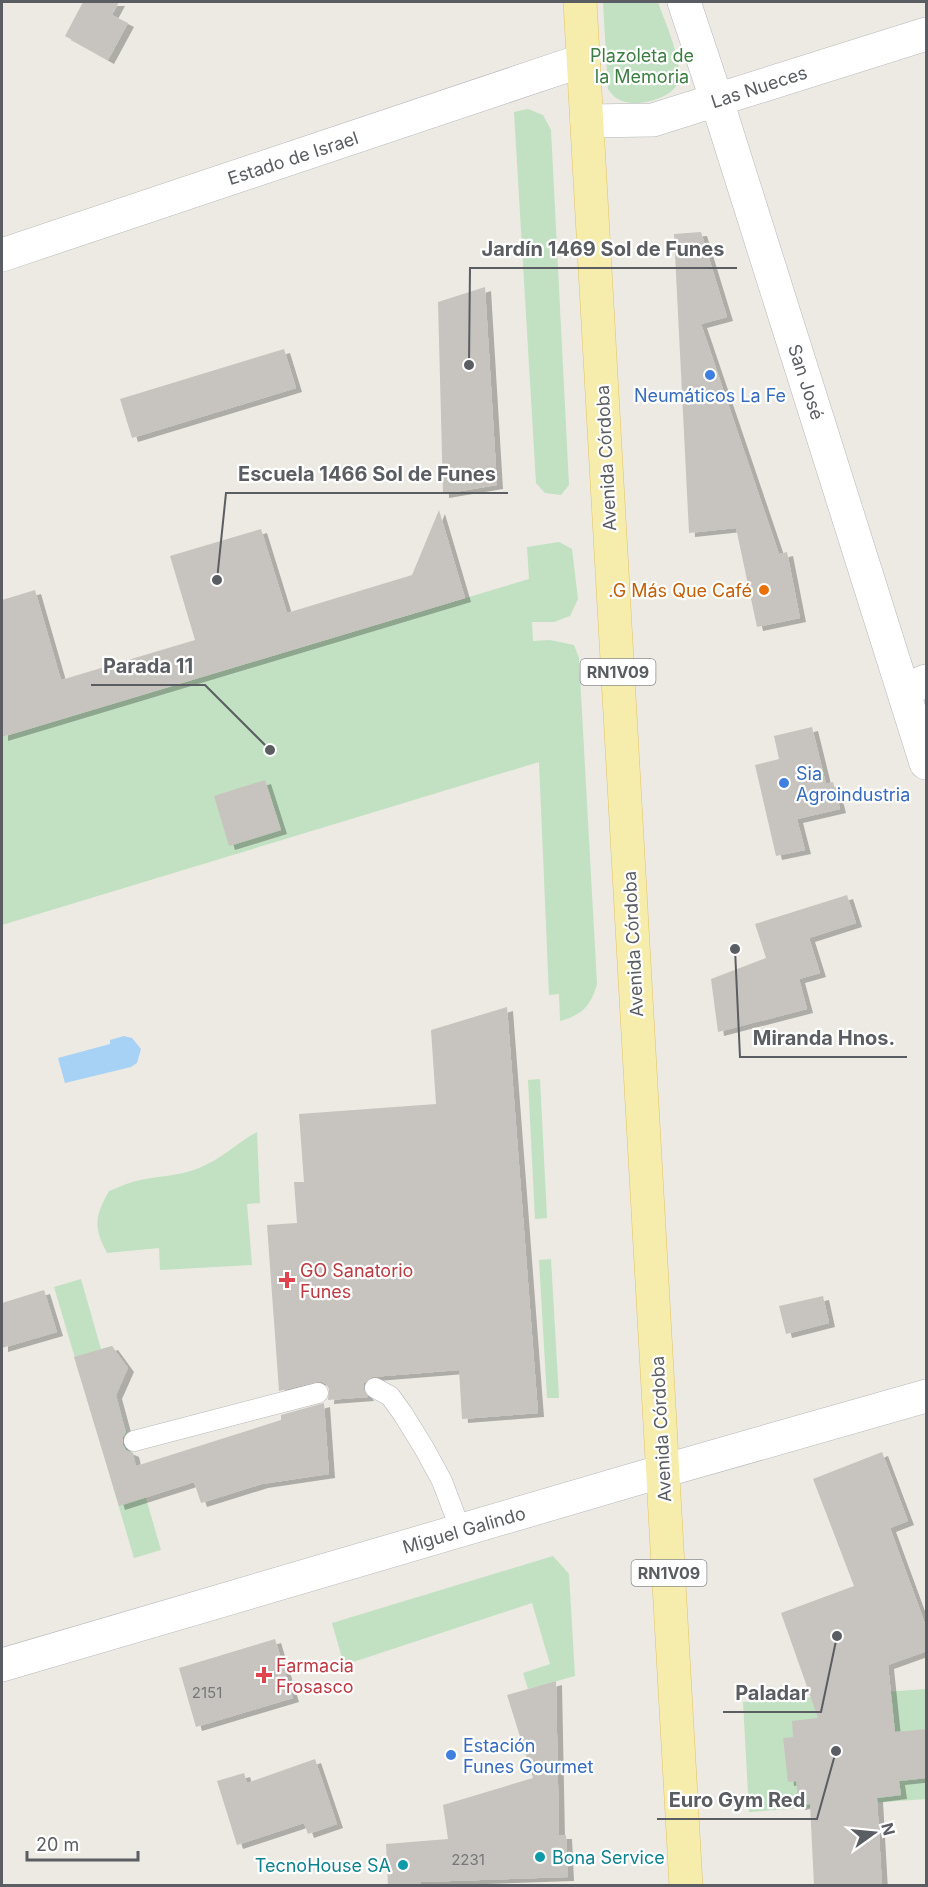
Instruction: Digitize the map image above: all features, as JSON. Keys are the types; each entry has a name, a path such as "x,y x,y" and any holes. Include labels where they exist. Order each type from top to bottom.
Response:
{"main road":[{"name":"Avenida Córdoba","path":"580,2 686,1886"}],"street":[{"name":"San José","path":"684,2 915,685 927,763"},
{"name":"Las Nueces","path":"587,121 652,120 927,34"},
{"name":"Estado de Israel","path":"2,255 584,60"},
{"name":"Miguel Galindo","path":"2,1665 927,1396"}],"lane":[{"path":"375,1388 390,1396 419,1439 442,1481 461,1531"},
{"path":"134,1441 318,1393"}],"green space":[{"name":"Plazoleta de la Memoria","path":"603,2 658,2 678,64 678,82 670,92 656,100 632,103 618,99 608,89"},
{"path":"528,109 543,115 551,130 569,485 561,495 545,493 536,483 514,112"},
{"path":"559,542 572,549 578,599 570,616 554,622 532,622 533,641 550,640 574,645 579,658 597,984 592,998 580,1012 560,1021 559,994 549,995 539,762 2,925 2,737 529,579 527,547"},
{"path":"540,1079 547,1218 535,1219 528,1080"},
{"path":"257,1132 260,1203 247,1204 252,1265 160,1270 159,1248 107,1253 99,1236 98,1222 101,1208 109,1191 136,1181 192,1171 214,1161"},
{"path":"551,1259 559,1398 547,1398 539,1260"},
{"path":"81,1279 101,1349 112,1346 128,1368 116,1395 161,1550 134,1558 54,1287"},
{"path":"553,1556 569,1574 575,1676 528,1689 523,1673 550,1664 532,1603 344,1665 332,1623"},
{"path":"926,1689 926,1799 749,1812 743,1702"}],"water":[{"path":"124,1036 132,1038 141,1049 137,1063 131,1067 65,1083 58,1058 110,1044 110,1040"}],"building":[{"path":"83,2 119,2 112,15 128,23 108,60 65,36"},
{"path":"701,232 727,317 701,324 779,554 787,552 800,618 757,627 736,528 689,533 674,234"},
{"path":"485,287 497,485 443,494 438,302"},
{"path":"284,349 296,388 132,438 120,399"},
{"path":"439,510 465,598 2,737 2,600 35,590 61,680 195,640 170,556 261,529 287,613 412,575"},
{"path":"812,727 826,784 833,782 840,809 797,819 805,850 776,856 755,765 779,759 774,736"},
{"path":"265,780 281,830 229,846 214,796"},
{"path":"847,895 856,923 809,938 820,973 799,979 807,1009 718,1032 711,979 766,958 755,924"},
{"path":"507,1007 538,1413 462,1419 459,1370 372,1377 364,1383 363,1389 368,1397 328,1400 329,1389 321,1381 279,1391 267,1225 297,1223 294,1182 304,1182 299,1114 436,1104 431,1030"},
{"path":"44,1290 57,1332 2,1348 2,1303"},
{"path":"823,1296 829,1323 786,1334 779,1306"},
{"path":"112,1346 128,1368 116,1395 126,1432 123,1445 126,1450 133,1453 136,1466 281,1420 281,1415 324,1403 329,1474 262,1484 201,1503 194,1482 119,1506 74,1357"},
{"path":"882,1452 908,1521 890,1528 927,1629 927,1651 888,1665 895,1732 927,1729 927,1778 899,1781 901,1795 877,1798 882,1886 814,1886 810,1804 799,1806 796,1781 788,1782 783,1738 793,1737 792,1721 818,1718 781,1613 854,1586 813,1479"},
{"path":"275,1639 293,1698 196,1727 179,1668"},
{"path":"556,1681 559,1835 566,1835 568,1877 421,1882 421,1886 388,1886 386,1844 448,1839 443,1805 533,1778 507,1695"},
{"path":"315,1759 337,1824 308,1834 304,1823 237,1845 217,1781 244,1773 247,1783"}],"place":[{"name":"Jardín 1469 Sol de Funes","path":"469,365"},
{"name":"Neumáticos La Fe","path":"710,375"},
{"name":"Escuela 1466 Sol de Funes","path":"217,580"},
{"name":".G Más Que Café","path":"764,590"},
{"name":"Parada 11","path":"270,750"},
{"name":"Sia Agroindustria","path":"784,783"},
{"name":"Miranda Hnos.","path":"735,949"},
{"name":"GO Sanatorio Funes","path":"287,1280"},
{"name":"Paladar","path":"837,1636"},
{"name":"Farmacia Frosasco","path":"264,1675"},
{"name":"Euro Gym Red","path":"836,1751"},
{"name":"Estación Funes Gourmet","path":"451,1755"},
{"name":"Bona Service","path":"540,1857"},
{"name":"TecnoHouse SA","path":"403,1865"}]}
